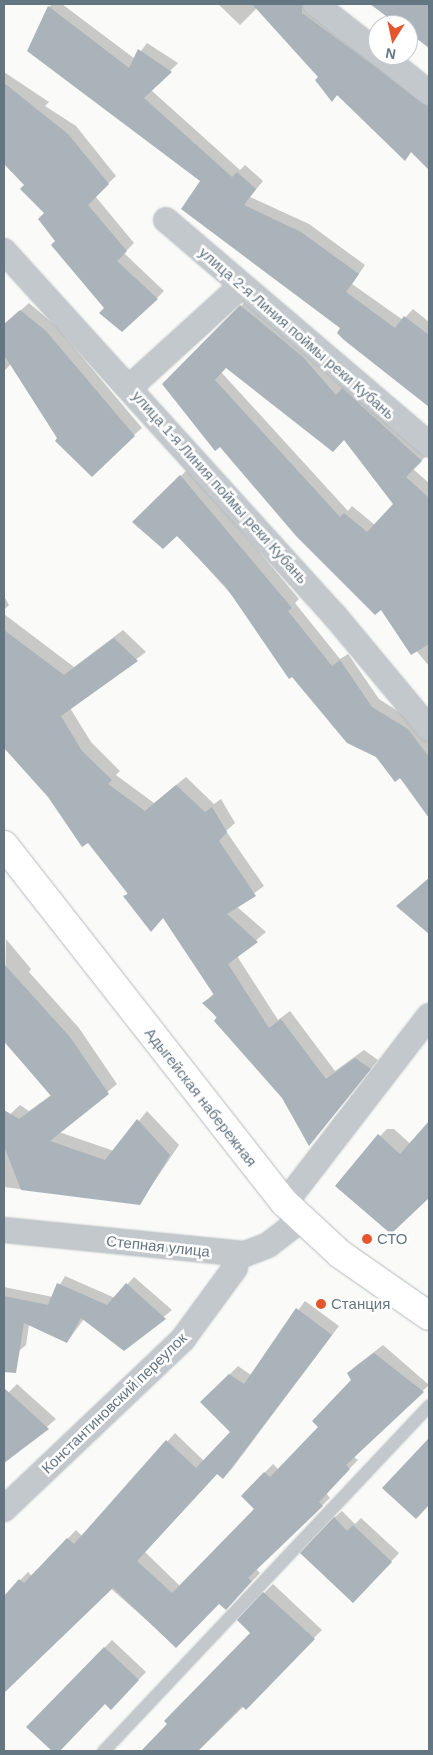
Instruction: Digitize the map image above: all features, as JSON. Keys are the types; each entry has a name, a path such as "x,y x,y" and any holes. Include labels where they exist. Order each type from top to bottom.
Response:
{"street":[{"path":"315,4 368,45"},
{"path":"394,65 429,92"},
{"name":"улица 2-я Линия поймы реки Кубань","path":"166,220 429,445"},
{"name":"улица 1-я Линия поймы реки Кубань","path":"4,251 130,387 429,729"},
{"path":"130,387 242,285"},
{"name":"Адыгейская набережная","path":"4,845 294,1211 340,1254 429,1316"},
{"path":"294,1211 429,1016"},
{"name":"Степная улица","path":"4,1230 245,1254 268,1245 294,1211"},
{"name":"Константиновский переулок","path":"4,1510 183,1339 235,1268"}],"lane":[{"path":"103,1751 429,1405"}],"building":[{"path":"252,4 302,4 302,13 368,61 368,65 373,65 429,106 429,170 411,152 405,161 337,95 332,102 315,80 318,77"},
{"path":"370,4 429,4 429,48 418,40 418,15 385,15"},
{"path":"48,6 129,68 138,49 172,72 144,98 232,177 237,172 256,189 244,205 301,232 359,274 346,292 395,328 404,316 429,335 429,407 344,340 337,333 340,328 181,209 200,181 27,51"},
{"path":"4,83 68,134 109,184 88,205 127,251 117,261 158,299 122,332 99,313 104,308 51,245 55,241 38,219 44,213 20,189 24,185 4,164"},
{"path":"240,305 303,357 336,395 342,388 422,461 406,477 429,498 429,644 411,655 381,610 375,615 296,536 220,447 215,451 162,384","holes":["226,368 333,452 344,440 393,504 367,532 344,513 340,517 215,380"]},
{"path":"20,310 46,331 135,436 92,477 55,441 57,438 4,355 4,324"},
{"path":"180,475 292,608 288,611 332,666 340,660 372,707 408,729 429,757 429,818 400,778 395,782 376,757 347,743 292,677 289,679 226,587 177,536 163,549 132,522"},
{"path":"4,630 64,675 114,638 138,661 61,716 82,751 112,780 108,784 145,811 176,785 205,812 212,807 227,832 219,841 256,896 227,914 258,942 228,964 269,1028 281,1019 326,1079 355,1058 371,1069 309,1146 282,1098 214,1021 217,1017 202,1003 214,995 163,918 151,932 123,896 128,894 88,843 82,847 48,797 4,748"},
{"path":"429,878 429,934 396,906"},
{"path":"4,964 70,1037 109,1094 50,1141 105,1160 137,1119 170,1155 140,1205 21,1190 4,1146 4,1110 19,1119 51,1096 4,1041"},
{"path":"429,1121 429,1198 391,1234 335,1186 378,1134 400,1154"},
{"path":"57,1283 107,1305 126,1283 166,1319 124,1351 81,1318 67,1343 24,1323 16,1373 4,1372 4,1296 48,1305"},
{"path":"296,1308 332,1335 223,1479 217,1474 137,1561 172,1593 254,1509 241,1496 264,1472 270,1477 318,1427 312,1421 351,1380 347,1373 374,1353 424,1392 346,1465 350,1469 319,1502 323,1506 248,1578 252,1581 226,1610 219,1604 176,1648 113,1588 4,1693 4,1596 19,1579 24,1583 67,1538 74,1544 166,1440 196,1468 230,1432 200,1402 229,1374 244,1384"},
{"path":"4,1388 49,1429 4,1463"},
{"path":"429,1438 429,1505 416,1519 382,1488"},
{"path":"334,1517 347,1531 353,1525 392,1562 353,1603 300,1553"},
{"path":"263,1592 315,1639 246,1710 242,1706 198,1751 141,1751 167,1724 164,1721 250,1633 237,1620"},
{"path":"104,1647 139,1680 111,1710 105,1704 60,1751 52,1751 26,1727"}],"place":[{"name":"СТО","path":"367,1239"},
{"name":"Станция","path":"321,1304"}]}
